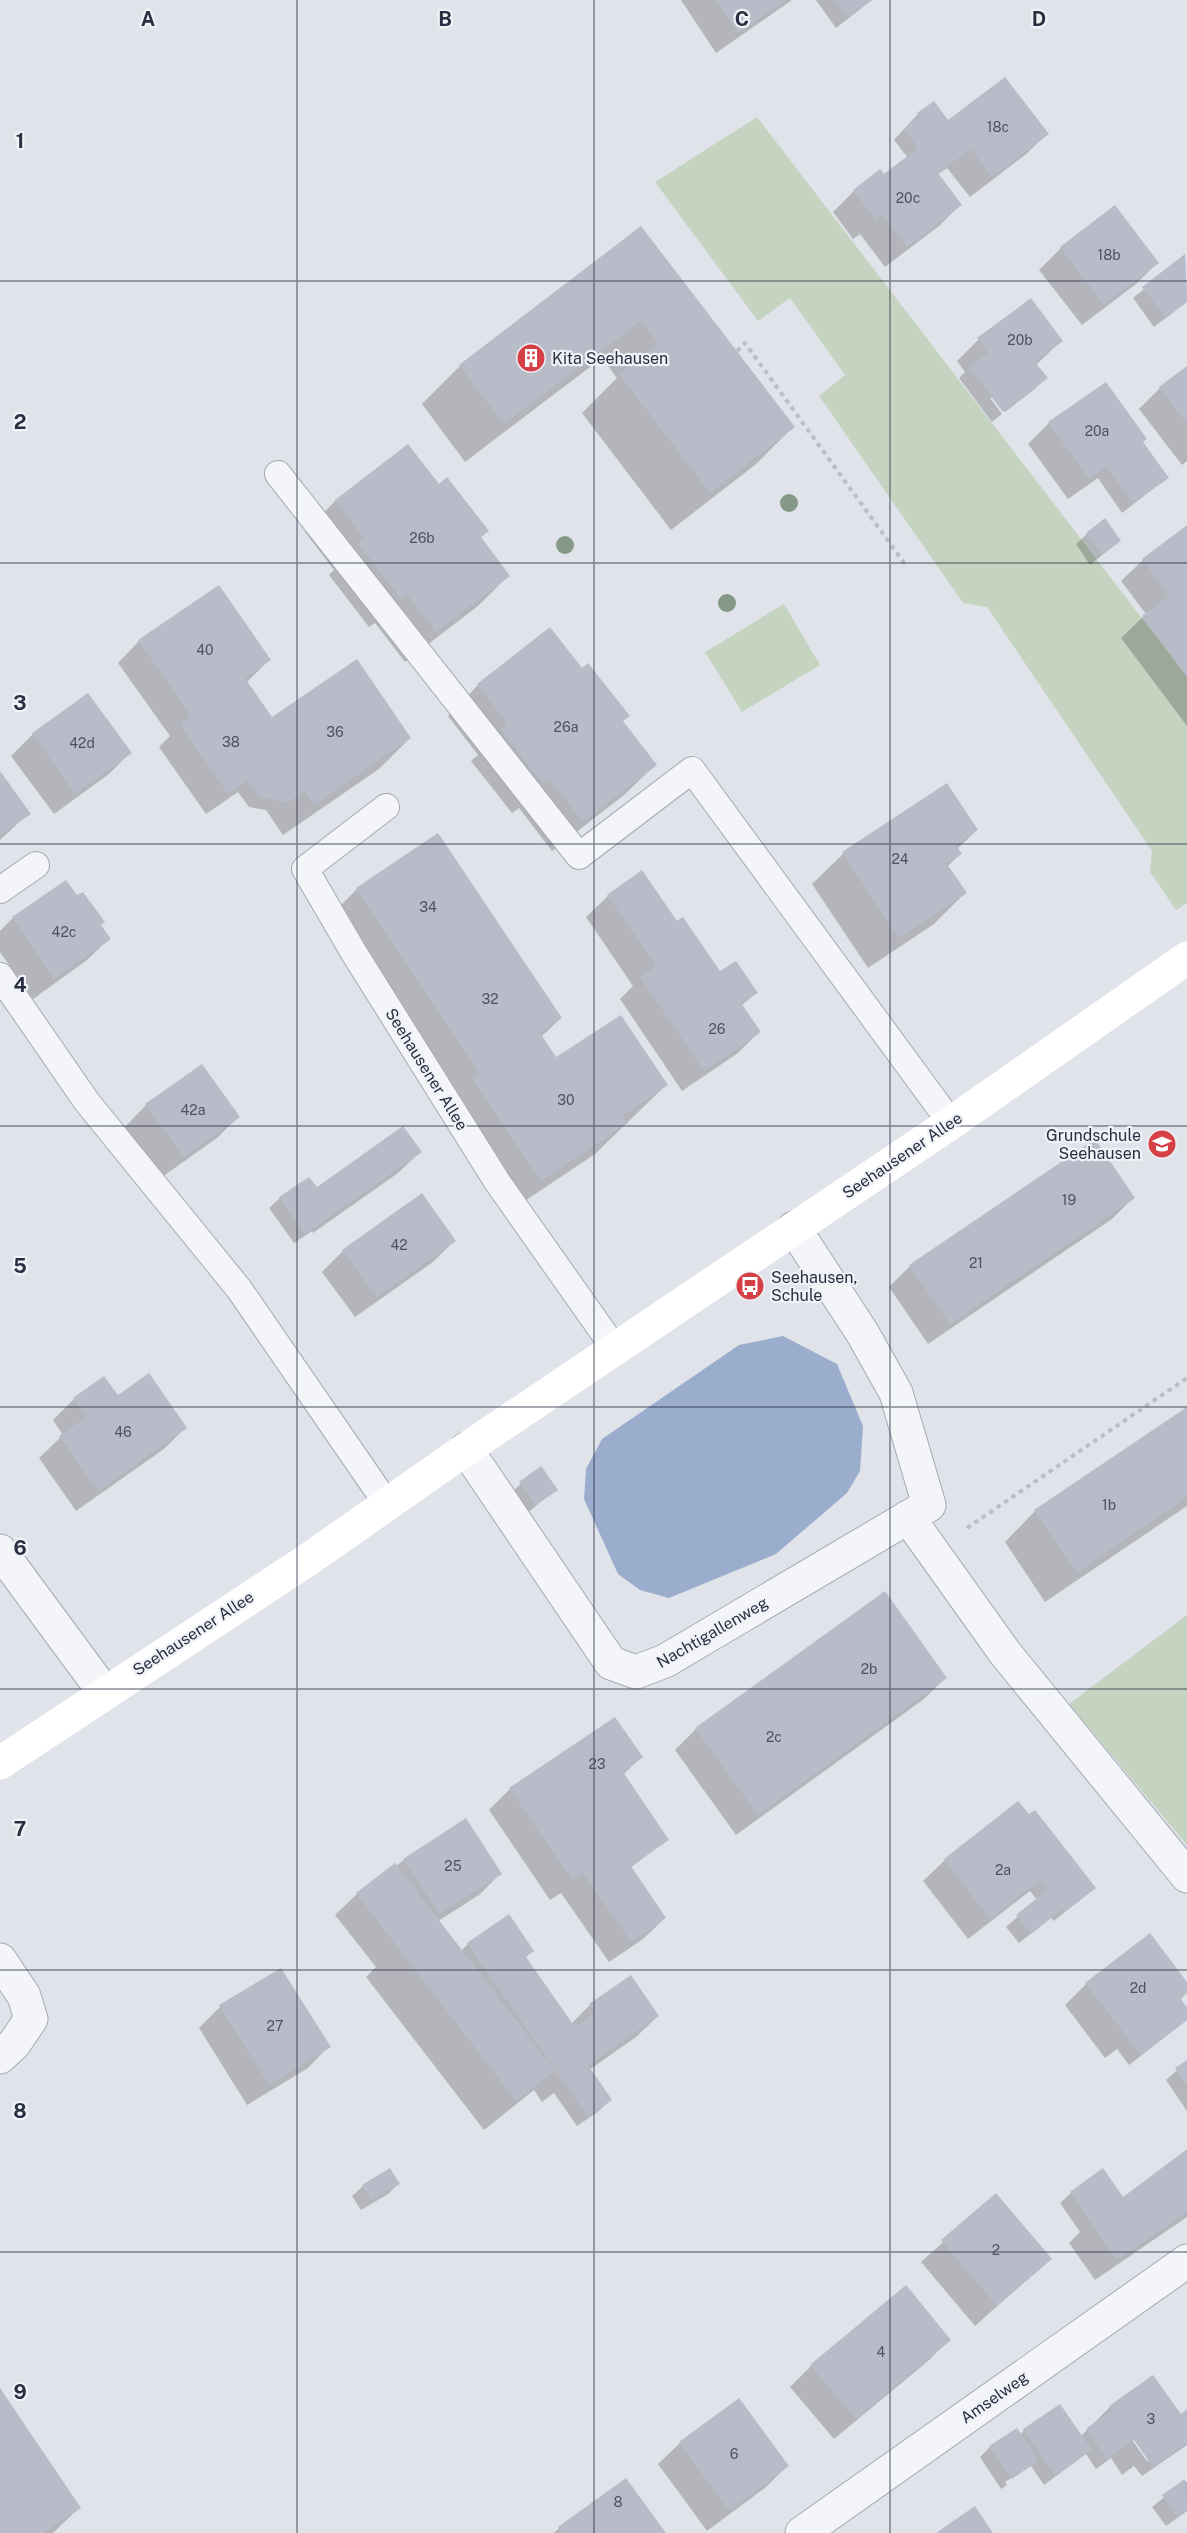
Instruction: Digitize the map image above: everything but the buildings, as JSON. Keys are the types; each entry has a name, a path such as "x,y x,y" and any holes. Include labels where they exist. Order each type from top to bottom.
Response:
{"street":[{"name":"Seehausener Allee","path":"0,1763 951,1123 1187,958"},
{"name":"Nachtigallenweg","path":"466,1449 611,1663 636,1672 665,1661 928,1505 896,1393 864,1334 794,1228"},
{"path":"908,1516 1005,1653 1187,1876"},
{"path":"0,1551 104,1692"},
{"path":"0,1960 24,1996 31,2019 14,2044 0,2057"},
{"name":"Amselweg","path":"801,2533 1187,2261"}],"lane":[{"path":"278,474 579,856 692,770 951,1123"},
{"name":"Seehausener Allee","path":"386,807 305,868 354,953 498,1183 615,1349"},
{"path":"0,890 36,865"},
{"path":"0,976 87,1102 239,1289 387,1504"}],"path":[{"path":"737,351 745,343 907,567"},
{"path":"932,1552 1187,1378"}],"green space":[{"path":"757,117 1187,677 1187,903 1176,910 1150,872 1152,851 987,607 963,603 819,396 845,375 790,298 758,321 655,182"},
{"path":"784,604 820,665 742,712 705,652"},
{"path":"1187,1615 1187,1845 1069,1704"}],"water":[{"path":"783,1336 837,1364 863,1426 860,1471 847,1493 776,1554 669,1598 640,1590 618,1574 584,1499 586,1469 602,1439 739,1345"}],"place":[{"name":"Kita Seehausen","path":"531,358"},
{"name":"Grundschule Seehausen","path":"1162,1144"},
{"name":"Seehausen, Schule","path":"750,1286"}]}
